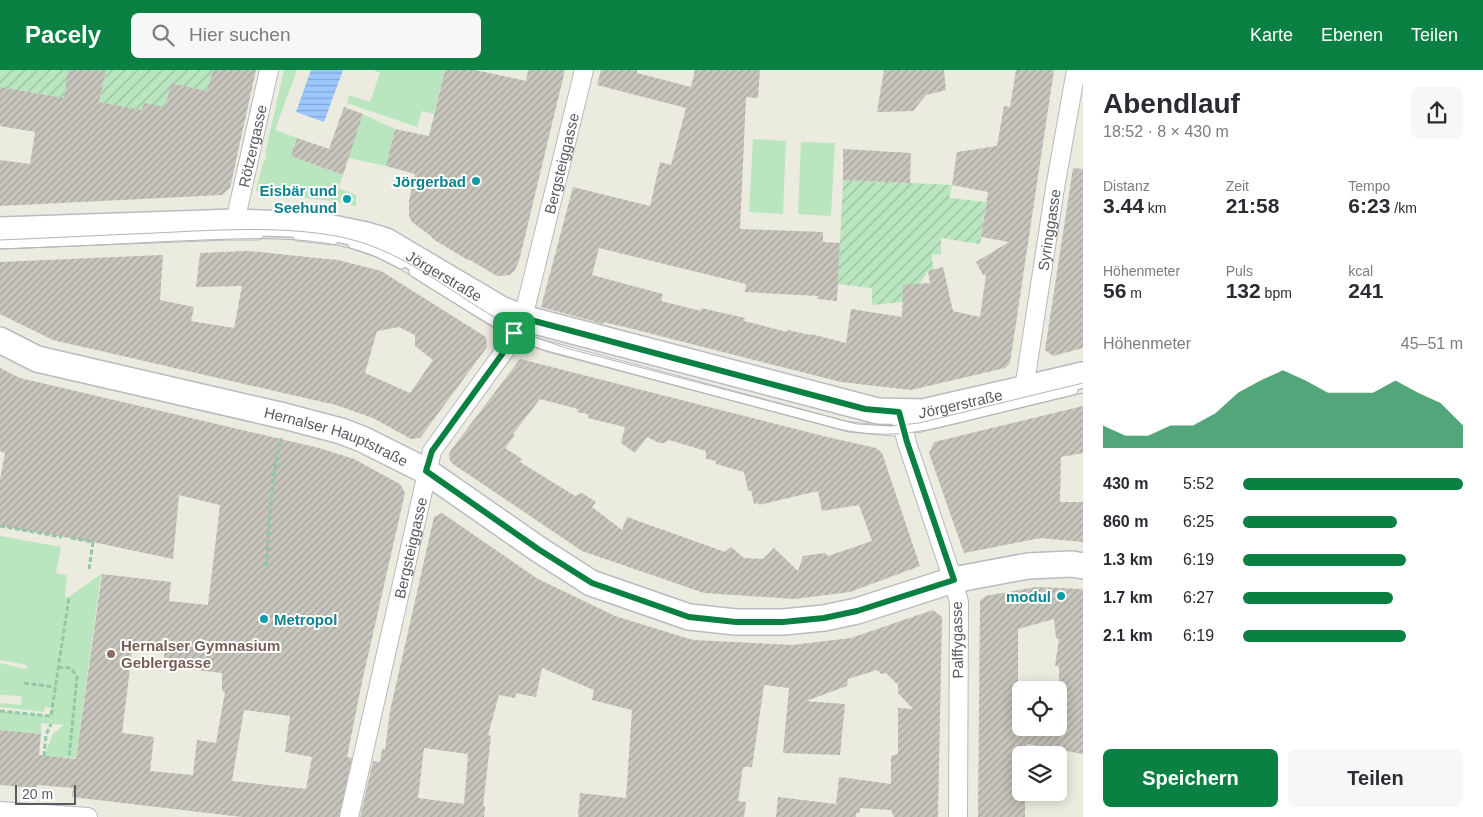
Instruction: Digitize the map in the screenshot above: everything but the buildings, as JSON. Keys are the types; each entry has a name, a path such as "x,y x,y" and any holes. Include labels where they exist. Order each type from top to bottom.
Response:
{"main road":[{"name":"Jörgerstraße","path":"0,230 235,222 318,225 380,239 501,309 519,325 865,409 901,421 923,412 1083,375"},
{"name":"Hernalser Hauptstraße","path":"0,340 38,359 341,430 426,471 538,549 592,583 689,617 736,622 783,622 824,618 857,611 954,580 1028,566 1072,564 1083,566"}],"street":[{"name":"Rötzergasse","path":"235,222 269,70"},
{"name":"Bergsteiggasse","path":"349,817 432,451 508,346 519,325 584,70"},
{"name":"Syringgasse","path":"1024,388 1055,188 1076,70"},
{"name":"Palffygasse","path":"901,421 954,580 958,602 958,817"},
{"path":"0,811 78,816"}],"lane":[{"path":"0,244 230,234 264,235"},
{"path":"291,236 347,242 377,252 519,325"},
{"path":"901,421 935,424 1083,388"}],"path":[{"path":"266,566 273,477 281,435"},
{"path":"0,526 62,537"},
{"path":"71,538 93,542 89,569"},
{"path":"0,711 51,716 69,597"},
{"path":"58,667 71,668 76,678 69,758"},
{"path":"24,683 55,687"},
{"path":"44,756 46,734 50,724"}],"green space":[{"path":"0,70 69,70 64,98 0,87"},
{"path":"106,70 213,70 212,73 216,74 212,92 171,83 165,107 142,110 99,102"},
{"path":"284,70 297,70 275,130 297,138 291,156 343,175 338,188 356,195 356,206 334,201 259,193 256,190 263,163 267,157 265,154"},
{"path":"373,70 445,70 434,114 422,111 417,127 347,103 349,95 370,102 380,73"},
{"path":"363,114 395,129 386,166 348,158"},
{"path":"753,139 786,141 783,214 749,212"},
{"path":"801,142 835,143 831,216 798,214"},
{"path":"843,180 952,185 949,198 986,202 980,244 941,238 941,254 932,255 933,270 928,271 920,284 903,302 872,305 872,288 838,284"},
{"path":"0,536 61,547 56,573 67,575 65,597 69,597 101,574 76,758 44,756 53,734 64,725 41,723 41,734 0,730 0,711 50,716 52,708 45,707 44,712 0,707 0,703 21,705 22,696 0,695 0,663 26,669 27,665 0,660"}],"water":[{"path":"311,70 343,70 324,122 296,112"}],"tram line":[{"path":"0,240 235,230 320,233 345,238 388,253 426,273 498,319 522,332 541,339 566,348 857,424 890,426 919,423 1083,383"},
{"path":"0,249 250,239 299,240 347,247 386,262 490,324 548,352 839,429 859,432 895,434 929,430 1083,393"}],"place":[{"name":"Jörgerbad","path":"476,181"},
{"name":"Eisbär und Seehund","path":"347,199"},
{"name":"modul","path":"1061,596"},
{"name":"Metropol","path":"264,619"},
{"name":"Hernalser Gymnasium Geblergasse","path":"111,654"}],"route":[{"path":"523,318 865,409 899,412 907,442 954,580 857,611 824,618 783,622 736,622 689,617 592,583 538,549 426,471 432,451 508,346 514,333 523,318"}]}
